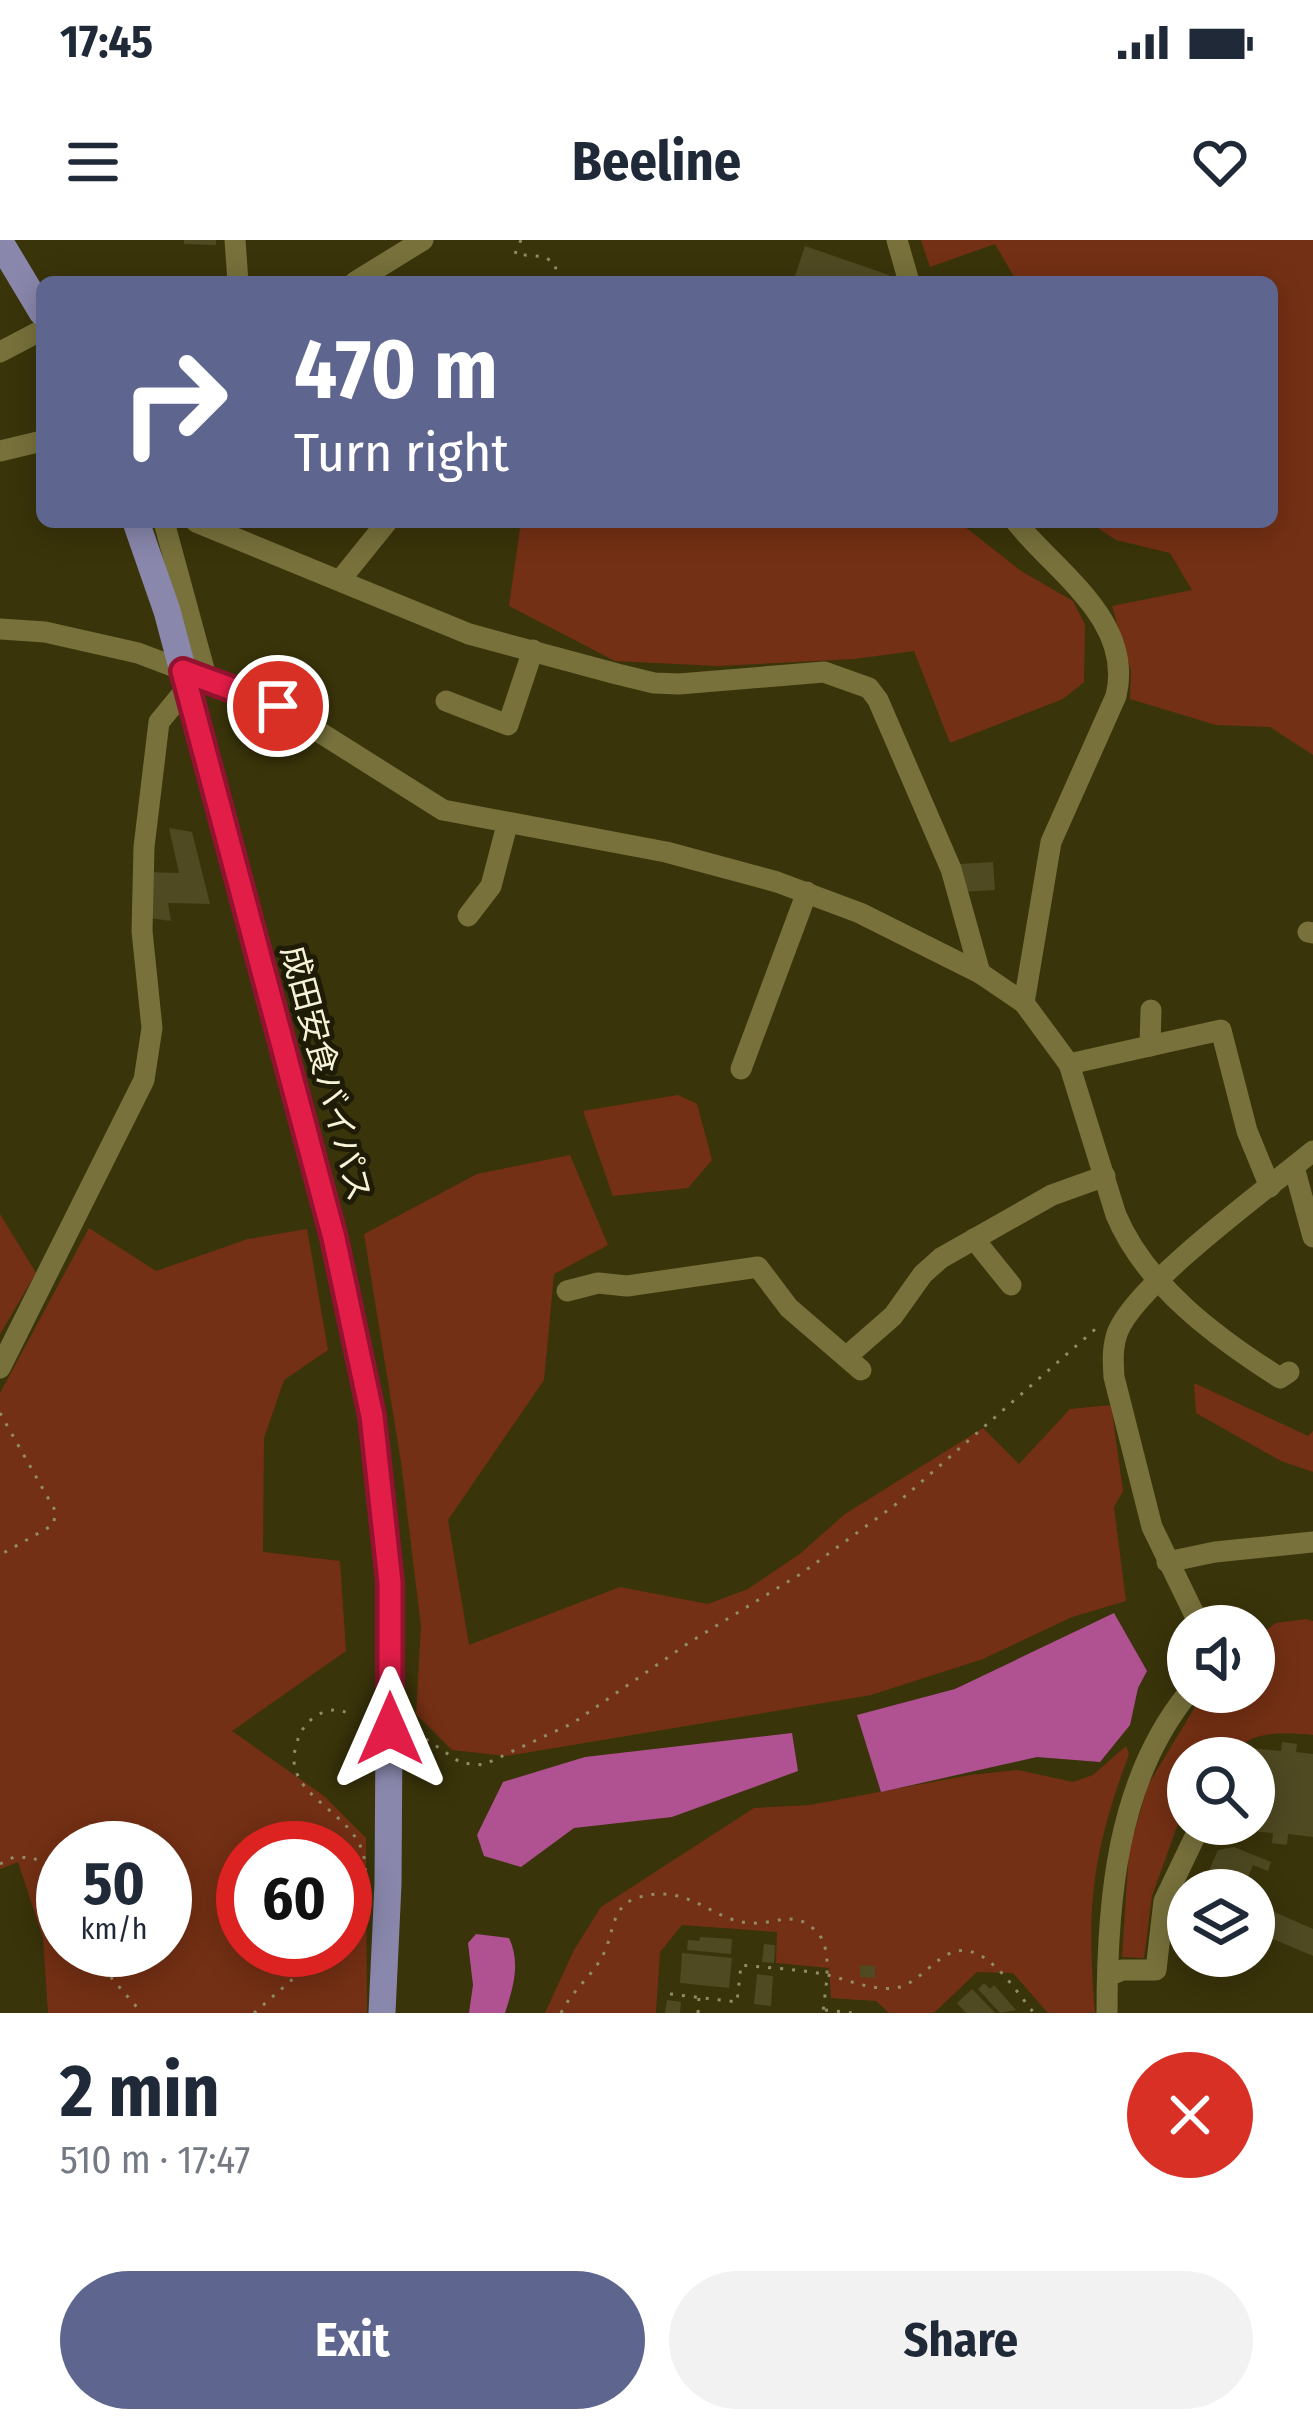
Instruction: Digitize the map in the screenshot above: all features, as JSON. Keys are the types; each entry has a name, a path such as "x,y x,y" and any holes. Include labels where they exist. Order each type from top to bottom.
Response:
{"main road":[{"path":"0,242 36,302"},
{"name":"成田安食バイパス","path":"138,528 192,680 334,1238 372,1416 390,1582 382,2013"}],"street":[{"path":"235,240 238,276"},
{"path":"365,276 423,240"},
{"path":"897,240 907,276"},
{"path":"0,352 36,333"},
{"path":"0,451 36,442"},
{"path":"0,1368 144,1080 152,1028 142,931 144,847 159,722 192,680 165,528"},
{"path":"211,528 469,634 654,683 824,672 869,688 951,869 980,973"},
{"path":"341,579 382,528"},
{"path":"1022,528 1096,609 1110,632 1122,671 1051,842 1024,1003"},
{"path":"0,628 45,632 138,652 192,680 304,720 443,810 666,852 807,892 980,973 1024,1003 1070,1064 1124,1234 1156,1282 1259,1365 1280,1378 1289,1372"},
{"path":"446,701 508,725 533,650"},
{"path":"468,916 491,886 507,825"},
{"path":"742,1069 807,892"},
{"path":"1150,1046 1151,1010"},
{"path":"1070,1064 1221,1030 1247,1131 1270,1187"},
{"path":"1189,1605 1152,1527 1136,1472 1114,1377 1112,1353 1118,1329 1156,1282 1313,1151"},
{"path":"1294,1167 1313,1237"},
{"path":"567,1291 598,1283 627,1286 758,1267 789,1308 853,1363 923,1274 1052,1195 1105,1176"},
{"path":"974,1239 1011,1285"},
{"path":"1167,1562 1313,1542"},
{"path":"1107,2013 1112,1880 1120,1835 1152,1754 1176,1713"},
{"path":"1108,1976 1121,1970 1156,1970 1165,1901 1191,1845"}],"path":[{"path":"521,240 514,254 545,257 555,264 557,276"},
{"path":"426,1738 461,1763 484,1766 573,1723 690,1642 802,1574 895,1505 1107,1318"},
{"path":"0,1413 56,1512 53,1525 44,1532 0,1555"},
{"path":"345,1821 299,1784 292,1766 302,1730 311,1719 334,1709 351,1714"},
{"path":"0,1864 14,1857 36,1860"},
{"path":"561,2013 572,1991 604,1954 620,1907 634,1898 686,1897 735,1921 755,1924 778,1916 798,1918 819,1933 827,1948 823,2011 853,2013"},
{"path":"670,1994 736,2002 740,1964 898,1988 921,1978 948,1954 965,1950 983,1957 1034,2013"},
{"path":"111,1977 142,2013"},
{"path":"254,2013 295,1977"},
{"path":"698,2013 699,1997"}],"shaded area":[{"path":"921,240 1313,240 1313,755 1270,727 1216,725 1130,699 1131,671 1112,606 1192,590 1170,553 1116,540 1098,528 1278,528 1278,276 1014,276 995,244 930,267"},
{"path":"520,528 967,528 1021,571 1073,601 1085,625 1084,682 1063,699 950,743 914,651 718,666 615,661 509,606"},
{"path":"678,1095 697,1104 712,1160 688,1188 613,1196 583,1111"},
{"path":"570,1155 608,1245 554,1274 544,1380 448,1520 469,1645 620,1587 708,1604 748,1589 801,1553 845,1514 983,1428 1019,1464 1070,1409 1111,1405 1123,1491 1114,1507 1126,1601 1072,1617 983,1659 871,1695 506,1756 452,1750 416,1714 421,1626 401,1462 364,1234 477,1174"},
{"path":"0,1214 36,1273 0,1334"},
{"path":"89,1228 156,1271 248,1239 307,1229 328,1350 284,1380 264,1438 263,1552 340,1561 346,1651 232,1731 324,1796 349,1821 216,1821 216,1977 367,1977 367,2013 48,2013 46,1977 192,1977 192,1821 36,1821 36,1917 18,1862 0,1869 0,1393"},
{"path":"1194,1383 1308,1436 1313,1431 1313,1472 1281,1461 1196,1413"},
{"path":"1114,1613 1147,1671 1130,1725 1100,1762 1037,1757 881,1792 857,1715 955,1689"},
{"path":"1313,1621 1313,1735 1177,1737 1191,1713 1275,1713 1276,1623"},
{"path":"792,1733 798,1771 672,1817 574,1828 521,1867 484,1856 477,1835 503,1782 585,1757"},
{"path":"1126,1746 1129,1754 1107,1822 1095,1881 1091,1941 1095,2013 1048,2013 1013,1973 977,1972 934,2013 889,2013 876,2001 831,1998 829,1968 776,1963 777,1932 682,1925 660,1952 656,2013 545,2013 574,1950 601,1907 754,1808 810,1805 1018,1770 1073,1782 1093,1775"},
{"path":"1167,1753 1170,1845 1152,1896 1144,1958 1122,1957 1129,1850 1148,1785"},
{"path":"476,1934 509,1938 513,1947 514,1976 505,2013 469,2013 473,1985 468,1943"}],"building":[{"path":"184,240 216,240 216,245 184,244"},
{"path":"805,246 889,275 889,276 795,276"},
{"path":"169,828 192,832 210,904 168,903 171,921 142,917 144,872 179,873"},
{"path":"993,862 995,890 961,892 959,864"},
{"path":"1282,1742 1297,1744 1296,1752 1313,1754 1313,1837 1288,1834 1287,1845 1275,1843 1275,1750 1281,1751"},
{"path":"1234,1847 1271,1862 1269,1869 1253,1865 1251,1869 1210,1869 1218,1850"},
{"path":"1275,1912 1313,1929 1313,1956 1275,1940"},
{"path":"700,1937 732,1939 731,1954 687,1950 688,1940 699,1941"},
{"path":"764,1944 775,1945 774,1963 762,1962"},
{"path":"682,1953 732,1958 729,1988 680,1983"},
{"path":"860,1965 875,1966 875,1978 860,1977"},
{"path":"757,1974 773,1976 771,2006 754,2004"},
{"path":"984,1983 990,1989 994,1985 1016,2010 1000,2013 978,1989"},
{"path":"972,1989 995,2013 966,2013 957,2003"},
{"path":"667,2000 681,2002 680,2013 665,2013"}],"route":[{"path":"278,706 183,671 334,1238 372,1416 390,1582 390,1729"}]}
